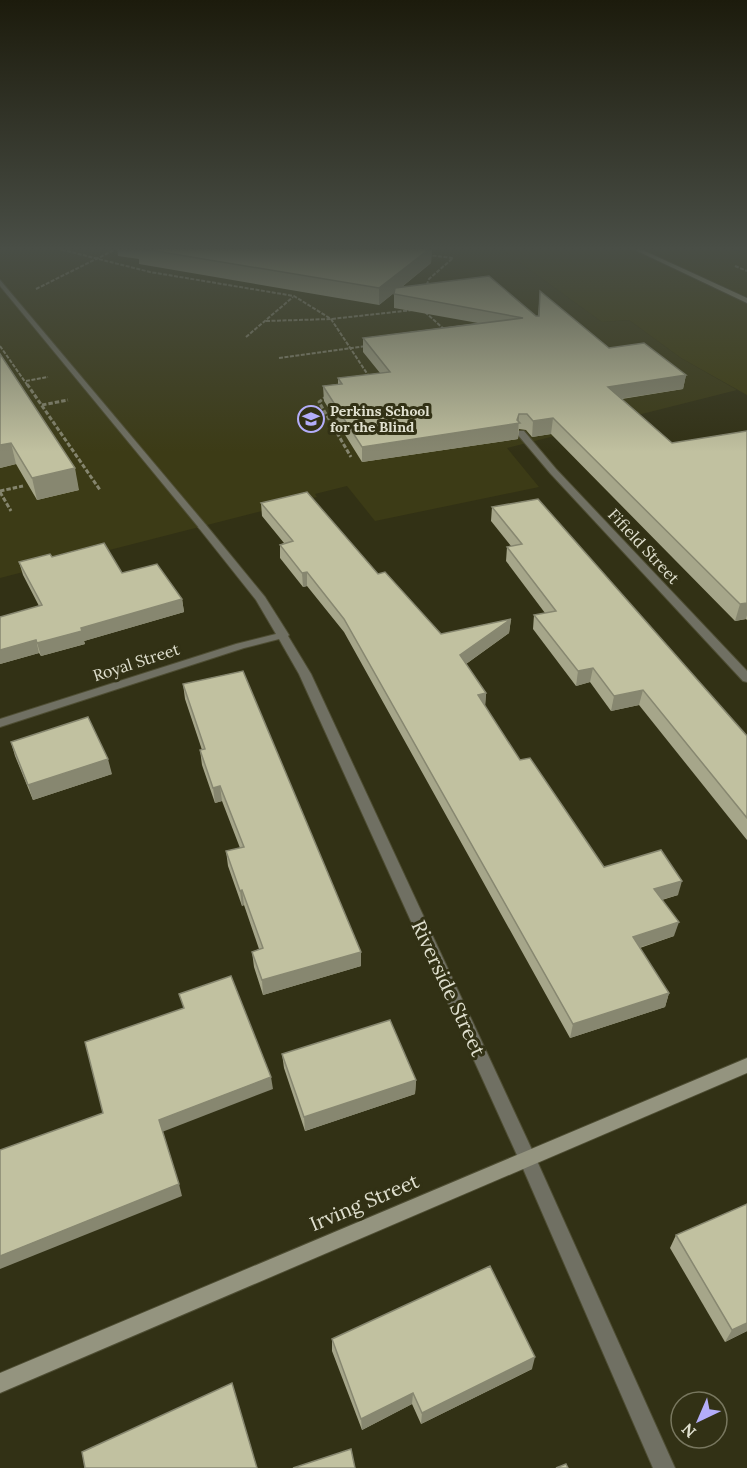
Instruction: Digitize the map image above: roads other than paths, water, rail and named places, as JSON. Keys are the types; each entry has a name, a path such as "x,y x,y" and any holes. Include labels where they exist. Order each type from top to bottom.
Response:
{"street":[{"name":"Riverside Street","path":"29,316 203,526 261,599 284,635 305,674 527,1158 664,1468"},
{"name":"Fifield Street","path":"521,433 553,471 747,678"},
{"name":"Royal Street","path":"0,723 240,646 284,635"},
{"name":"Irving Street","path":"0,1383 747,1065"}],"place":[{"name":"Perkins School for the Blind","path":"311,419"}]}
